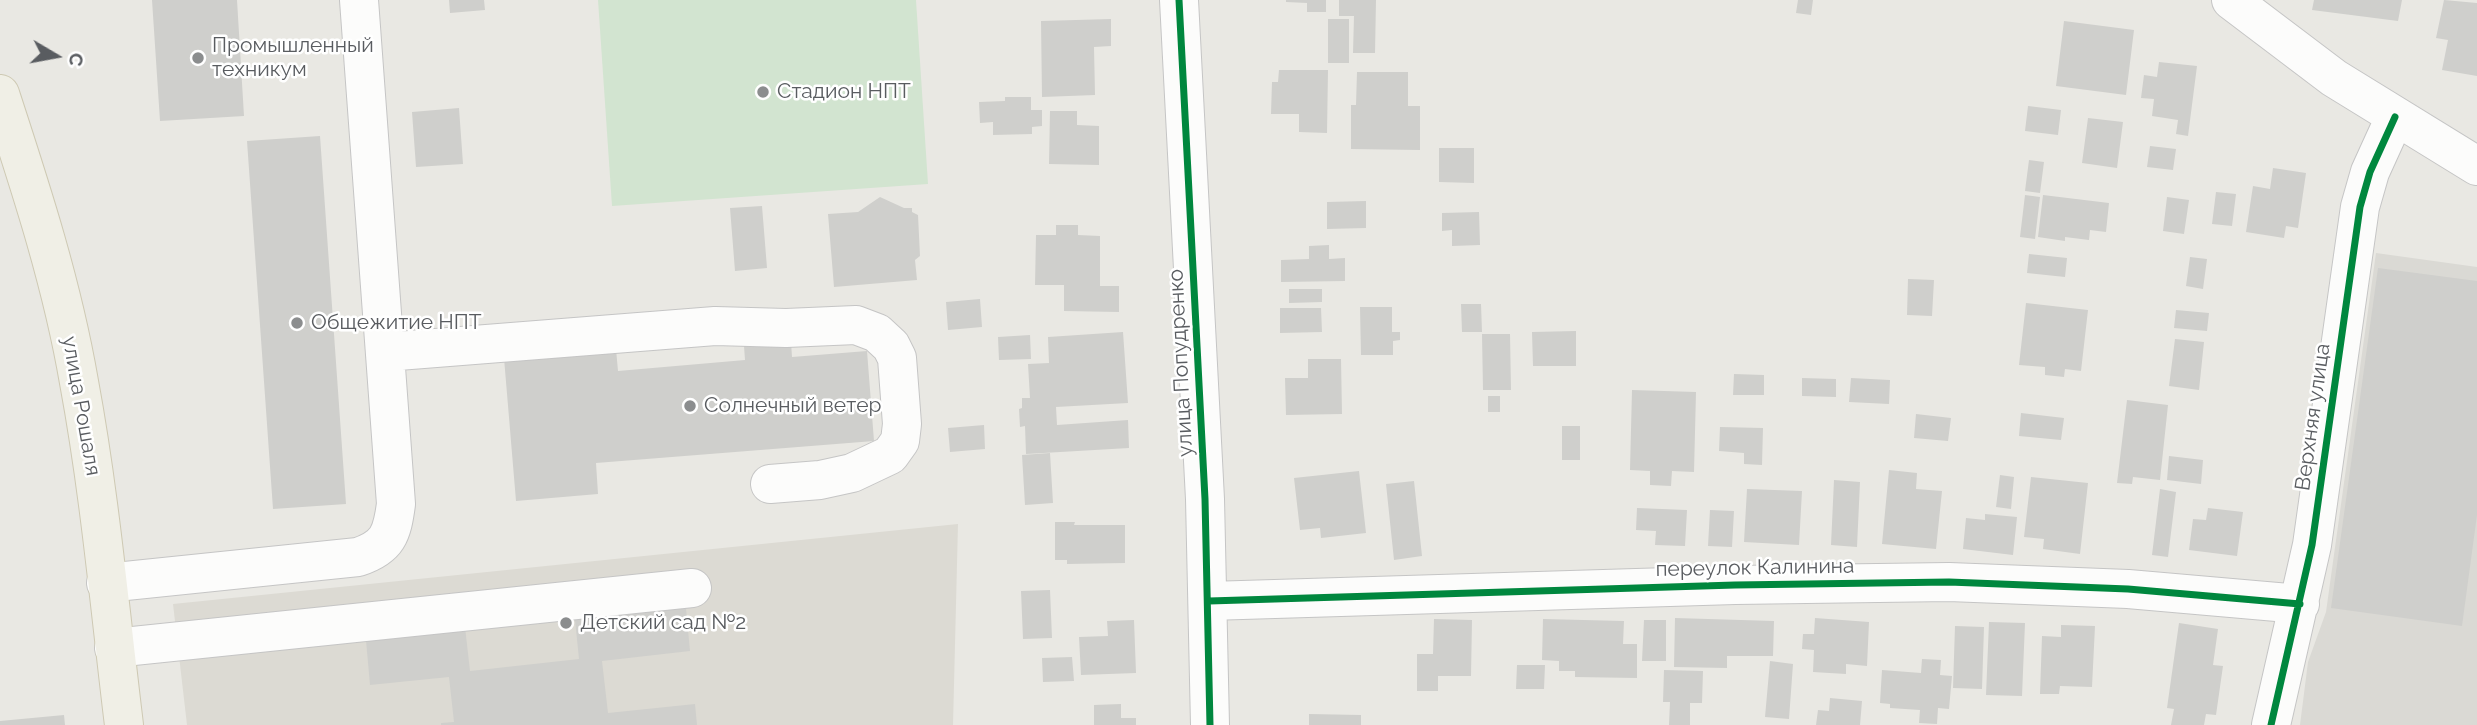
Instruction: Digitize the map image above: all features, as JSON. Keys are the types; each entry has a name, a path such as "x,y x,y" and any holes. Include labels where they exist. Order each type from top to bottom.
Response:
{"main road":[{"name":"улица Рошаля","path":"0,94 41,220 63,303 79,381 92,458 124,725"}],"street":[{"path":"106,583 358,557 375,551 386,540 394,523 396,504 359,0"},
{"name":"улица Попудренко","path":"1179,0 1200,375 1209,601 1210,725"},
{"path":"2231,0 2334,78 2477,166"},
{"name":"Верхняя улица","path":"2271,725 2312,545 2360,207 2370,172 2395,117"},
{"path":"385,352 715,326 786,328 856,325 877,333 891,346 897,358 902,424 900,442 890,455 852,473 820,480 771,484"},
{"name":"переулок Калинина","path":"1209,601 1735,585 1949,582 2128,589 2300,604"},
{"path":"114,648 692,588"}],"shaded area":[{"path":"2376,253 2477,267 2477,725 2300,725 2308,662 2326,612"},
{"name":"Детский сад №2","path":"958,524 953,725 187,725 173,604"}],"green space":[{"name":"Стадион НПТ","path":"598,0 916,0 928,184 612,206"}],"building":[{"name":"Промышленный техникум","path":"152,0 237,0 244,116 160,121"},
{"path":"449,0 484,0 485,10 450,13"},
{"path":"1286,0 1326,0 1326,12 1307,12 1307,3"},
{"path":"1339,0 1376,0 1375,53 1353,53 1354,16 1339,16"},
{"path":"1798,0 1813,0 1811,15 1796,13"},
{"path":"2314,0 2402,0 2398,21 2312,10"},
{"path":"2444,0 2477,3 2477,76 2442,70 2448,40 2436,38"},
{"path":"1111,19 1111,46 1094,47 1095,95 1042,97 1041,21"},
{"path":"1328,19 1349,19 1349,63 1328,63"},
{"path":"2064,21 2134,30 2126,95 2056,86"},
{"path":"2159,62 2197,66 2188,136 2176,134 2178,120 2152,116 2154,99 2141,98 2144,75 2157,77"},
{"path":"1279,70 1328,70 1327,133 1299,132 1299,114 1271,114 1272,82 1278,82"},
{"path":"1357,72 1408,72 1408,106 1420,106 1420,150 1351,149 1351,105 1356,105"},
{"path":"1005,97 1031,97 1031,110 1042,110 1042,126 1032,127 1032,134 993,135 993,122 980,123 979,102 1005,101"},
{"path":"2028,106 2061,110 2058,135 2025,131"},
{"path":"459,108 463,164 416,167 412,112"},
{"path":"1050,111 1077,111 1077,125 1099,126 1099,165 1049,164"},
{"path":"2088,118 2123,122 2117,168 2082,163"},
{"name":"Общежитие НПТ","path":"320,136 346,504 273,509 247,141"},
{"path":"2150,146 2176,149 2173,170 2147,167"},
{"path":"1439,148 1474,148 1474,183 1439,182"},
{"path":"2029,160 2044,162 2040,193 2025,191"},
{"path":"2273,168 2306,173 2298,228 2286,226 2284,238 2246,232 2253,186 2270,189"},
{"path":"2216,192 2236,194 2232,226 2212,224"},
{"path":"2025,195 2040,197 2035,239 2020,237"},
{"path":"2043,195 2109,203 2106,232 2090,230 2089,240 2065,237 2065,241 2038,237"},
{"path":"880,197 904,208 912,208 912,212 918,215 920,256 915,260 917,280 834,287 828,214 858,212"},
{"path":"2167,197 2189,200 2184,234 2163,231"},
{"path":"1366,201 1366,228 1327,229 1327,202"},
{"path":"762,206 767,268 735,271 730,208"},
{"path":"1479,212 1480,245 1452,246 1452,230 1442,231 1442,213"},
{"path":"1056,225 1078,225 1078,235 1100,236 1100,286 1119,286 1119,312 1064,311 1064,285 1035,285 1036,235 1056,235"},
{"path":"1329,245 1329,259 1345,258 1345,281 1281,282 1281,260 1309,259 1309,246"},
{"path":"2029,254 2067,258 2065,277 2027,273"},
{"path":"2190,257 2207,259 2203,289 2186,286"},
{"path":"2378,268 2477,281 2477,515 2462,626 2331,608"},
{"path":"1908,279 1934,280 1932,316 1907,315"},
{"path":"1289,289 1322,289 1322,302 1289,303"},
{"path":"980,299 982,327 948,330 946,302"},
{"path":"2026,303 2088,310 2081,371 2065,369 2064,377 2045,375 2045,367 2019,365"},
{"path":"1461,304 1481,304 1482,332 1462,332"},
{"path":"1360,307 1392,307 1392,332 1400,332 1400,340 1393,341 1393,355 1361,355"},
{"path":"1280,308 1321,308 1322,332 1280,333"},
{"path":"2176,310 2209,313 2207,331 2174,328"},
{"path":"1576,331 1576,366 1533,366 1532,332"},
{"path":"1123,332 1128,403 1056,407 1057,425 1128,420 1129,448 1026,454 1025,426 1020,427 1019,409 1022,408 1022,398 1030,398 1028,364 1049,363 1048,337"},
{"path":"1482,334 1510,334 1511,390 1483,390"},
{"path":"1030,335 1031,359 999,360 998,337"},
{"path":"2175,339 2204,342 2199,390 2169,386"},
{"name":"Солнечный ветер","path":"791,342 792,357 867,351 874,441 596,463 598,494 516,501 504,358 616,349 618,371 745,360 744,346"},
{"path":"1308,359 1341,359 1342,414 1286,415 1285,378 1308,378"},
{"path":"1734,374 1764,375 1764,395 1733,395"},
{"path":"1802,378 1836,379 1836,397 1802,396"},
{"path":"1851,378 1890,380 1889,404 1849,402"},
{"path":"1632,390 1696,392 1694,472 1672,471 1671,486 1650,485 1650,471 1630,470"},
{"path":"1488,396 1500,396 1500,412 1488,412"},
{"path":"2127,400 2168,405 2160,480 2133,477 2132,484 2117,483"},
{"path":"2021,413 2064,418 2061,440 2019,436"},
{"path":"1916,414 1951,418 1948,441 1914,438"},
{"path":"984,425 985,449 950,452 948,428"},
{"path":"1562,426 1580,426 1580,460 1562,460"},
{"path":"1720,427 1763,428 1762,465 1744,464 1744,453 1719,451"},
{"path":"1050,453 1053,503 1025,505 1022,455"},
{"path":"2169,456 2203,460 2201,484 2167,480"},
{"path":"1889,470 1917,473 1916,489 1942,491 1936,549 1882,544"},
{"path":"1359,471 1366,533 1321,538 1320,528 1300,530 1294,478"},
{"path":"2000,475 2014,477 2011,509 1996,507"},
{"path":"2031,477 2088,483 2080,554 2043,549 2044,539 2024,537"},
{"path":"1834,480 1860,482 1857,547 1831,545"},
{"path":"1414,481 1422,556 1394,560 1386,484"},
{"path":"1747,489 1802,491 1799,545 1744,542"},
{"path":"2160,489 2176,492 2168,557 2152,555"},
{"path":"1637,508 1687,510 1685,546 1655,545 1656,531 1636,530"},
{"path":"2208,508 2243,512 2237,556 2189,550 2193,519 2206,520"},
{"path":"1710,510 1734,511 1732,547 1708,546"},
{"path":"1985,514 2017,517 2013,555 1963,549 1966,518 1985,520"},
{"path":"1055,522 1075,522 1074,525 1125,525 1125,563 1067,564 1067,560 1055,560"},
{"path":"1050,590 1052,638 1023,639 1021,591"},
{"path":"685,598 690,651 602,661 608,713 695,704 697,725 441,725 454,722 449,677 370,685 365,629 464,618 470,671 579,659 574,610"},
{"path":"1675,618 1774,621 1773,656 1727,656 1727,668 1674,667"},
{"path":"1815,618 1869,622 1867,666 1846,664 1846,674 1813,672 1814,650 1802,649 1803,634 1814,634"},
{"path":"1434,619 1472,620 1471,676 1438,676 1438,691 1417,691 1417,654 1433,654"},
{"path":"1543,619 1624,621 1623,644 1637,644 1637,678 1575,677 1575,671 1559,671 1559,661 1542,660"},
{"path":"1134,620 1136,673 1081,675 1079,637 1108,636 1107,621"},
{"path":"1644,620 1666,620 1666,661 1642,661"},
{"path":"1989,622 2025,623 2022,696 1986,695"},
{"path":"2179,623 2218,629 2213,665 2223,666 2216,715 2206,714 2204,725 2171,725 2174,709 2167,708"},
{"path":"2061,625 2095,626 2092,687 2060,686 2059,694 2040,694 2042,636 2061,637"},
{"path":"1955,626 1984,627 1982,689 1953,688"},
{"path":"1072,657 1074,681 1043,682 1042,658"},
{"path":"1922,659 1941,660 1940,675 1952,676 1949,709 1938,708 1937,724 1919,723 1920,710 1890,708 1890,704 1880,703 1882,670 1921,673"},
{"path":"1770,661 1793,664 1789,719 1765,717"},
{"path":"1517,665 1545,665 1544,689 1516,689"},
{"path":"1664,670 1703,671 1702,703 1690,703 1690,725 1669,725 1670,702 1663,702"},
{"path":"1830,698 1862,701 1860,725 1816,725 1818,710 1829,711"},
{"path":"1121,704 1121,718 1136,718 1136,725 1094,725 1094,705"},
{"path":"1309,714 1361,715 1361,725 1309,725"},
{"path":"64,715 65,725 0,725 0,721"}],"cycle path":[{"path":"1179,0 1205,499 1210,725"},
{"path":"2271,725 2312,545 2360,207 2370,172 2395,117"},
{"path":"1209,601 1735,585 1949,582 2128,589 2300,604"}],"place":[{"name":"Промышленный техникум","path":"198,58"},
{"name":"Стадион НПТ","path":"763,92"},
{"name":"Общежитие НПТ","path":"297,323"},
{"name":"Солнечный ветер","path":"690,406"},
{"name":"Детский сад №2","path":"566,623"}]}
